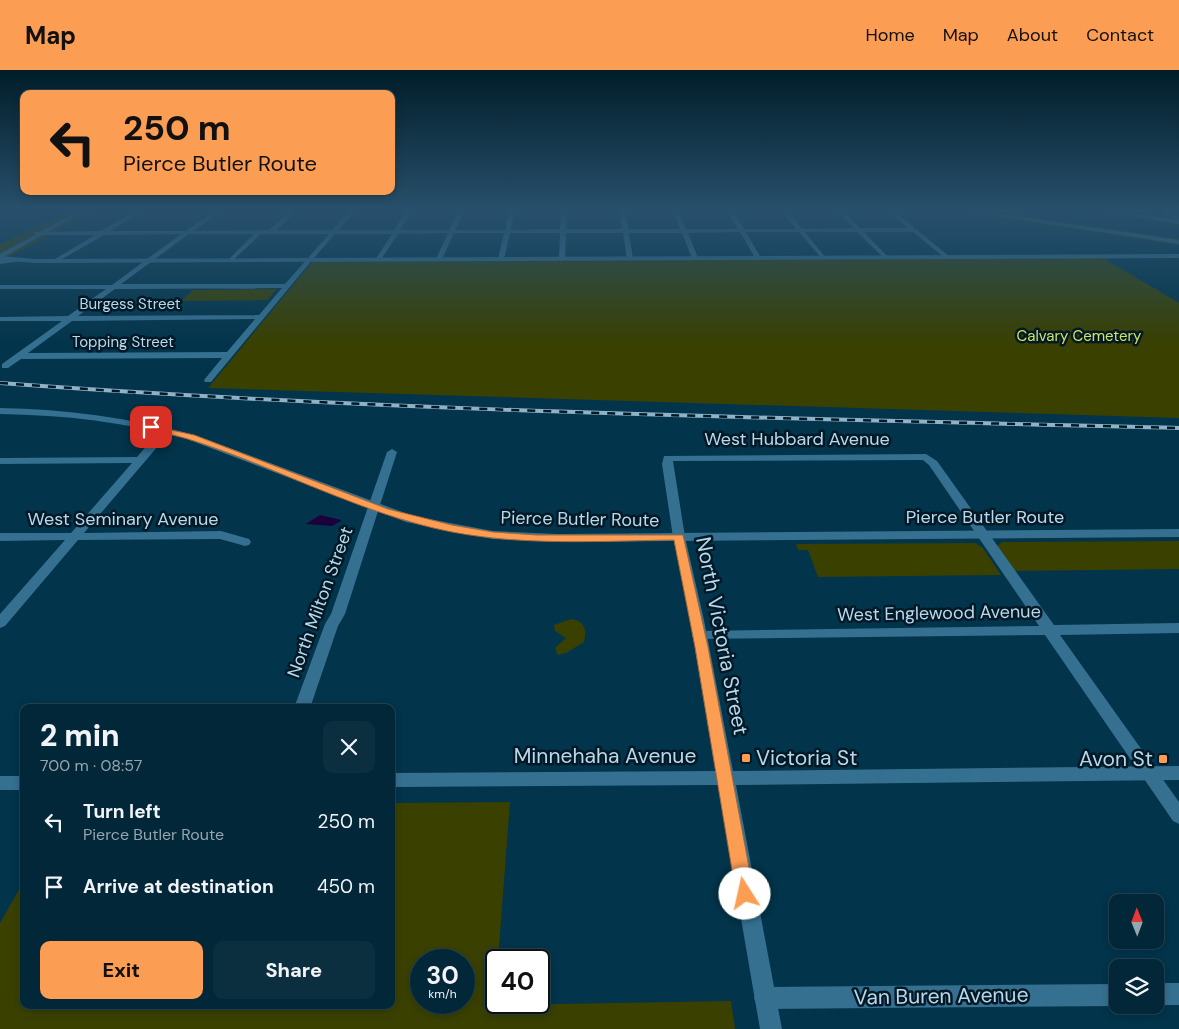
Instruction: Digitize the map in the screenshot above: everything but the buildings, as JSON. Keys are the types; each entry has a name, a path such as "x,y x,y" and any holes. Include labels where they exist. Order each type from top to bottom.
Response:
{"street":[{"path":"57,260 64,256"},
{"path":"5,366 156,256"},
{"path":"230,260 235,256"},
{"path":"208,380 314,256"},
{"path":"378,260 381,256"},
{"path":"0,259 378,260 1179,256"},
{"path":"0,287 287,286"},
{"name":"Burgess Street","path":"0,319 261,318"},
{"name":"Topping Street","path":"18,356 228,355"},
{"name":"Pierce Butler Route","path":"0,411 76,415 166,430 191,437 375,508 430,524 493,535 537,538 1179,533"},
{"path":"0,622 166,430"},
{"name":"North Milton Street","path":"303,704 375,508 392,452"},
{"name":"West Hubbard Avenue","path":"668,458 926,457 983,534"},
{"name":"North Victoria Street","path":"668,458 666,464 679,537 771,1029"},
{"path":"0,461 139,460"},
{"path":"983,534 1179,816"},
{"name":"West Seminary Avenue","path":"0,537 221,535 245,542"},
{"name":"West Englewood Avenue","path":"699,636 1179,628"},
{"name":"Minnehaha Avenue","path":"395,780 1179,773"},
{"path":"0,784 20,783"},
{"path":"1164,994 1179,994"},
{"name":"Van Buren Avenue","path":"765,998 1109,995"}],"green space":[{"path":"0,256 12,256 0,262"},
{"name":"Calvary Cemetery","path":"1103,258 1179,303 1179,418 208,388 313,261"},
{"path":"277,289 267,300 181,301 193,290"},
{"path":"1179,541 1179,569 1014,571 997,546 1002,542"},
{"path":"975,543 983,548 1001,575 818,577 808,550 798,550 796,544"},
{"path":"571,619 576,620 584,627 584,642 566,653 558,655 555,648 566,638 555,631 554,625"},
{"path":"510,802 499,949 485,949 485,1014 550,1014 550,1004 731,1001 735,1029 0,1029 0,923 20,888 20,1009 395,1009 395,803"}],"shaded area":[{"path":"320,515 341,521 332,526 306,524"}],"railway":[{"path":"0,383 295,401 590,413 1179,428"}],"place":[{"name":"Victoria St","path":"746,758"},
{"name":"Avon St","path":"1163,759"}],"route":[{"path":"151,427 191,437 384,511 451,528 493,535 537,538 679,537 689,577 702,647 745,894"}]}
